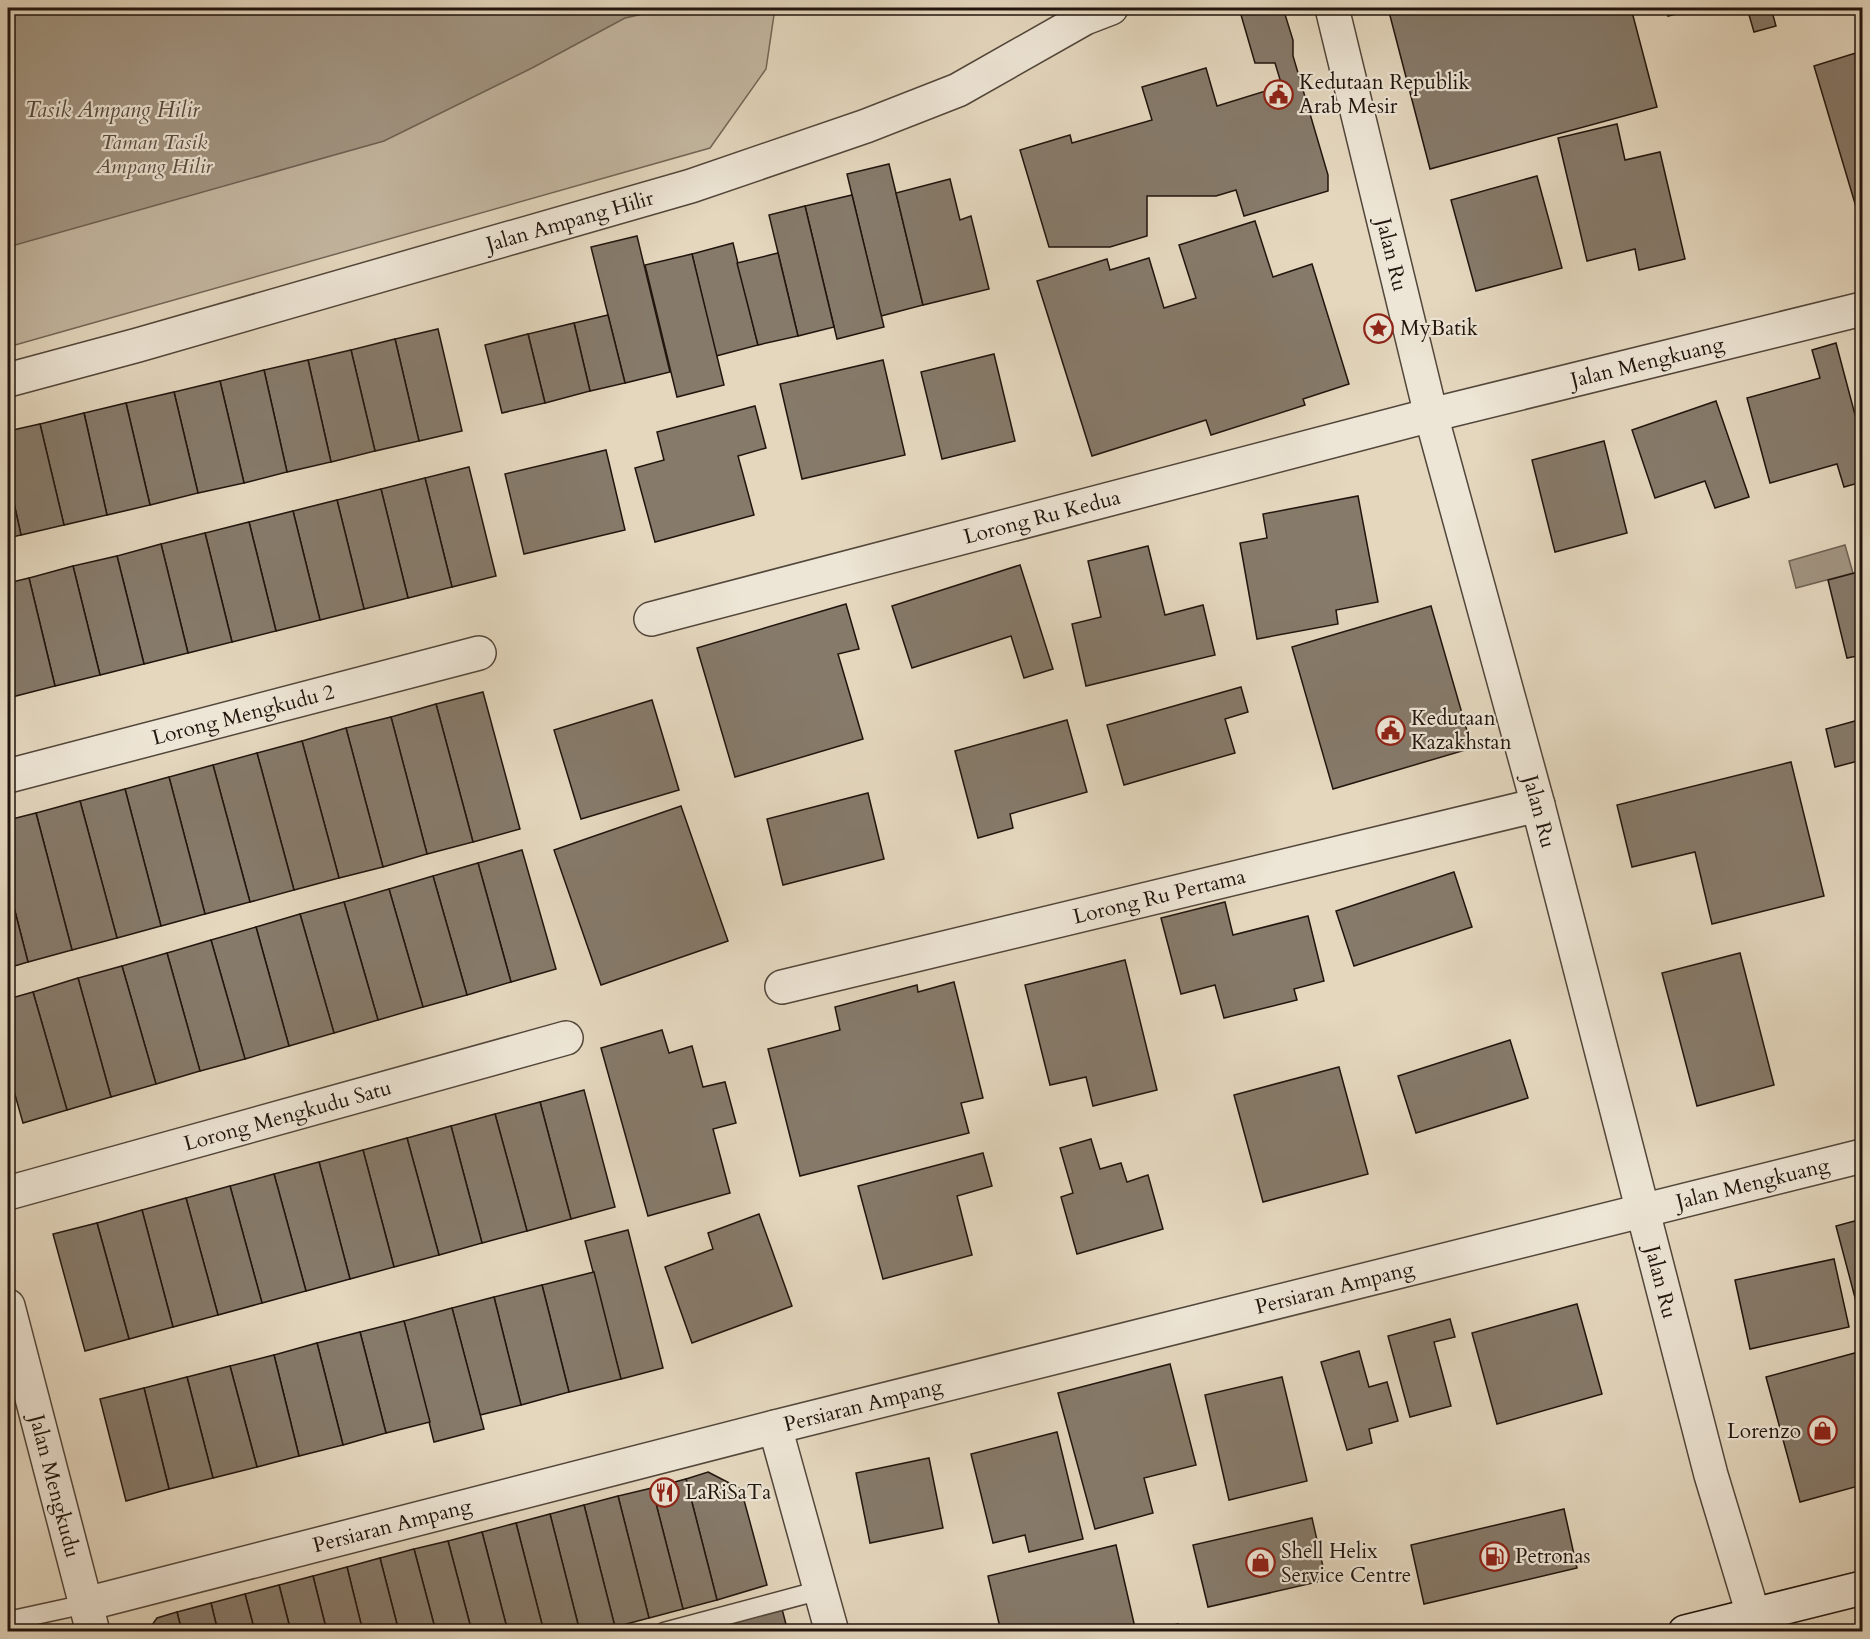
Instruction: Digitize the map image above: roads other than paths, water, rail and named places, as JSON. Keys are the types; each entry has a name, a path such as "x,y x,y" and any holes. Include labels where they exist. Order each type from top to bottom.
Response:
{"street":[{"name":"Jalan Ampang Hilir","path":"8,380 138,345 691,186 866,126 958,90 1085,18 1111,8"},
{"name":"Jalan Ru","path":"1332,8 1431,414 1538,805 1711,1475 1753,1614"},
{"name":"Jalan Mengkuang","path":"1431,414 1863,309"},
{"name":"Lorong Ru Kedua","path":"651,619 1431,414"},
{"name":"Lorong Mengkudu 2","path":"8,776 479,653"},
{"name":"Lorong Ru Pertama","path":"782,987 1538,805"},
{"name":"Lorong Mengkudu Satu","path":"8,1193 566,1038"},
{"name":"Jalan Mengkuang","path":"1642,1210 1863,1156"},
{"name":"Persiaran Ampang","path":"90,1618 775,1427 1642,1210"},
{"name":"Jalan Mengkudu","path":"8,1306 90,1618"},
{"path":"775,1427 832,1632"},
{"path":"1685,1632 1863,1588"}],"lane":[{"path":"664,1632 821,1590"},
{"path":"8,1621 90,1618"}],"water":[{"name":"Tasik Ampang Hilir","path":"8,8 670,8 625,18 532,68 384,141 8,247"},
{"path":"1845,545 1853,573 1796,588 1789,561"}],"place":[{"name":"Kedutaan Republik Arab Mesir","path":"1278,94"},
{"name":"MyBatik","path":"1379,328"},
{"name":"Kedutaan Kazakhstan","path":"1390,730"},
{"name":"Lorenzo","path":"1822,1431"},
{"name":"LaRiSaTa","path":"664,1492"},
{"name":"Petronas","path":"1494,1556"},
{"name":"Shell Helix Service Centre","path":"1260,1563"}],"park label":[{"name":"Taman Tasik Ampang Hilir","path":"154,154"}]}
